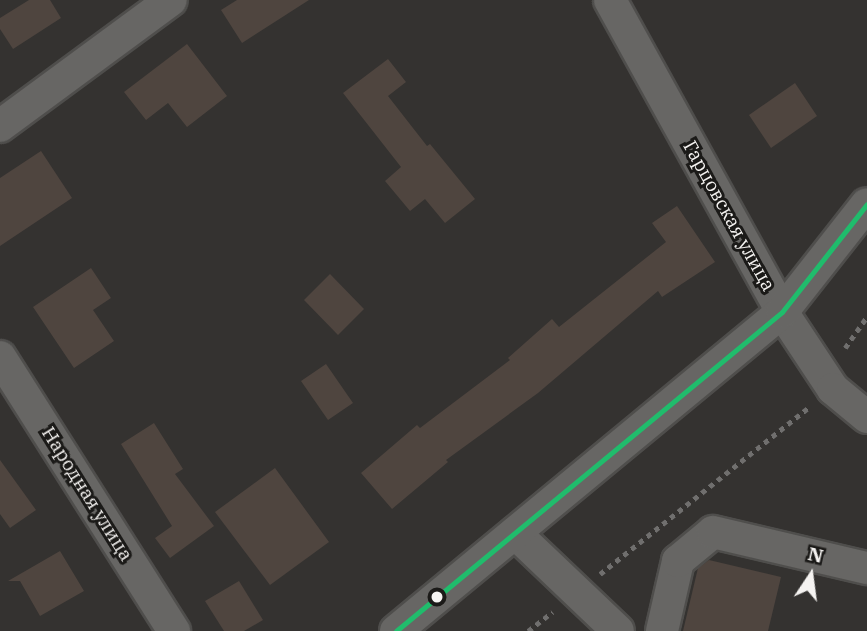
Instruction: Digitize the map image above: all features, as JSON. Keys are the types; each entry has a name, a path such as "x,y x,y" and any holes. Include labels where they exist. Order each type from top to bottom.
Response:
{"street":[{"path":"0,126 172,0"},
{"name":"Гарцовская улица","path":"610,0 782,312 833,389 867,417"},
{"path":"396,631 782,312 867,204"},
{"name":"Народная улица","path":"0,358 174,631"},
{"path":"662,631 678,561 713,531 867,568"},
{"path":"515,533 618,631"}],"path":[{"path":"528,631 833,389 846,344 867,317"}],"building":[{"path":"29,0 50,0 61,18 13,49 0,29 0,18"},
{"path":"237,0 309,0 242,43 221,10"},
{"path":"187,44 227,96 187,127 168,103 146,120 124,92"},
{"path":"388,59 406,82 388,96 427,146 430,144 475,199 445,223 425,199 410,211 385,181 401,167 343,93"},
{"path":"795,83 817,116 771,148 749,115"},
{"path":"41,151 72,198 0,246 0,178"},
{"path":"677,206 715,262 662,297 658,291 538,393 446,460 448,462 392,509 361,473 417,425 420,428 510,360 508,358 552,319 559,327 666,242 652,223"},
{"path":"91,268 111,298 93,310 114,341 74,368 33,307"},
{"path":"330,274 364,309 338,335 304,300"},
{"path":"326,364 353,403 328,420 301,381"},
{"path":"154,423 183,469 175,474 214,526 170,558 155,538 172,526 121,444"},
{"path":"0,460 36,510 10,528 0,514"},
{"path":"275,468 329,542 270,585 215,512"},
{"path":"60,551 84,591 40,616 20,581 8,581"},
{"path":"709,560 781,577 768,631 683,631 698,568"},
{"path":"239,581 263,620 244,631 224,631 205,601"}],"transit line":[{"path":"396,631 782,312 867,204"}]}
